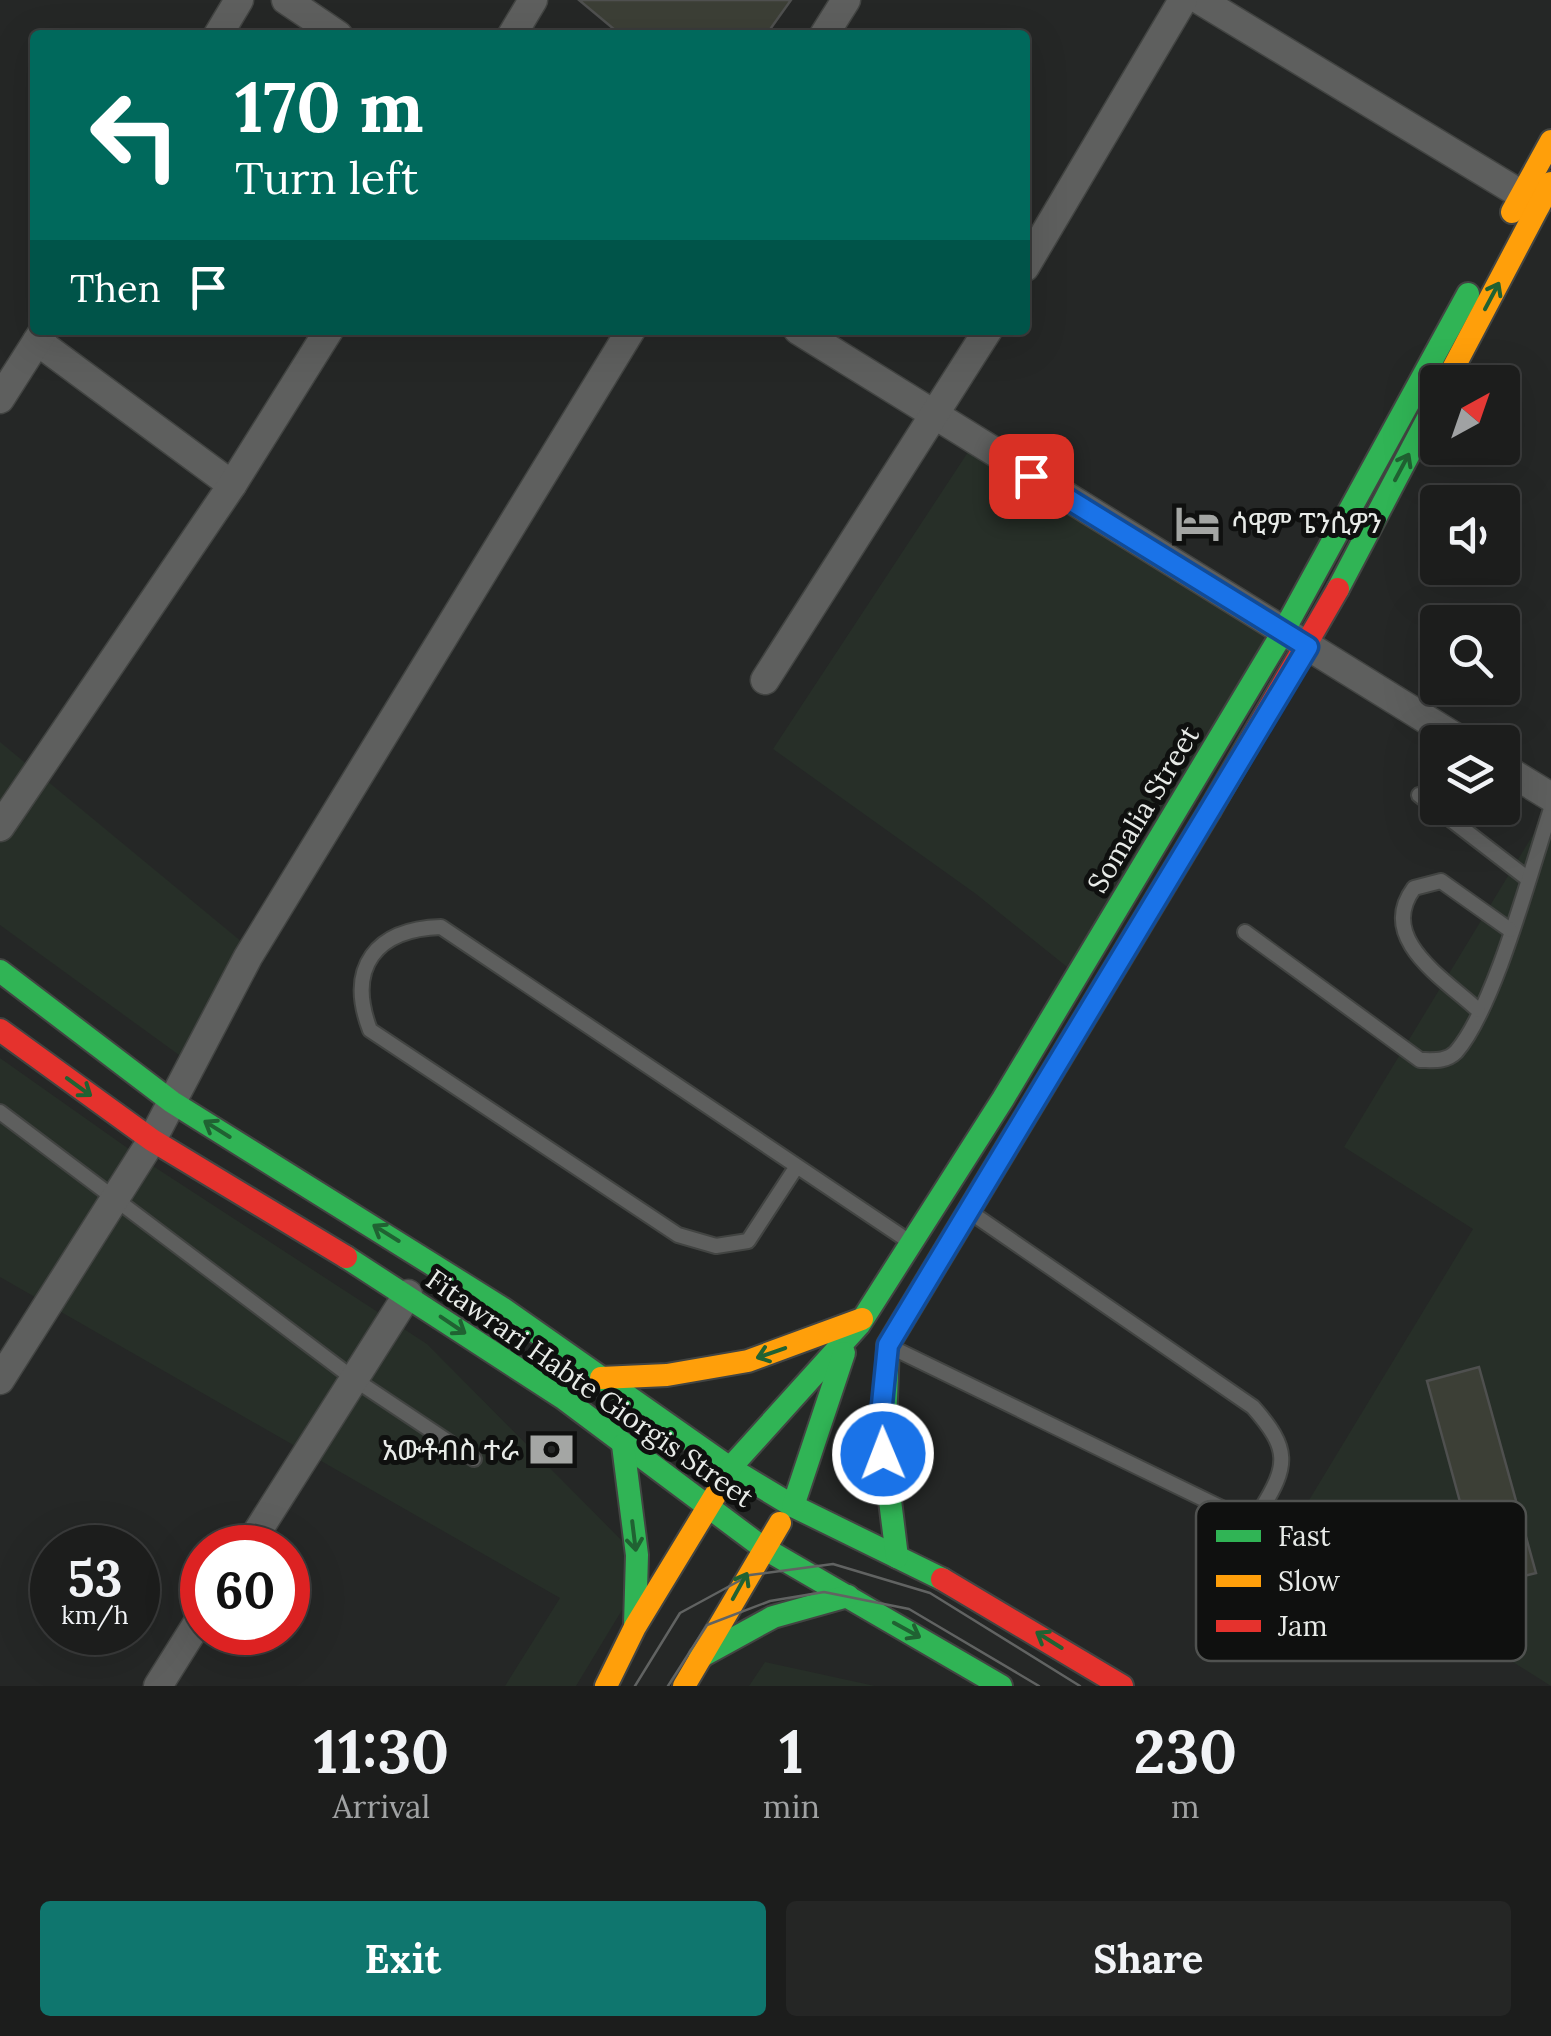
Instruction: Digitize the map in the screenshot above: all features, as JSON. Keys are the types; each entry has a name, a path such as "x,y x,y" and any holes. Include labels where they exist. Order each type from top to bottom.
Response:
{"main road":[{"name":"Somalia Street","path":"606,1686 635,1627 710,1510 730,1468 855,1329 1082,972 1540,199 1551,141"},
{"path":"1455,365 1540,199"},
{"path":"897,1557 888,1516 880,1424 888,1345 1308,647 1420,434"},
{"path":"0,972 172,1102 458,1279 730,1468 793,1506 975,1595 1122,1686"},
{"name":"Fitawrari Habte Giorgis Street","path":"0,1030 152,1140 408,1294 563,1398 762,1547 1001,1686"},
{"path":"600,1378 667,1375 748,1361 855,1329"},
{"path":"684,1686 762,1547 793,1506 855,1329"},
{"path":"623,1445 637,1555 635,1627"},
{"path":"700,1657 773,1616 848,1596"}],"street":[{"path":"221,30 239,0"},
{"path":"286,0 331,30"},
{"path":"515,30 533,0"},
{"path":"827,30 846,0"},
{"path":"1030,260 1184,0"},
{"path":"1200,0 1540,199"},
{"path":"0,827 232,486 326,335"},
{"path":"0,1380 152,1140 248,957 628,335"},
{"path":"806,335 1434,725"},
{"path":"764,680 985,335"},
{"path":"0,398 40,336 232,486"},
{"path":"1520,778 1551,797"},
{"path":"261,1525 408,1294"},
{"path":"158,1686 180,1651"}],"lane":[{"path":"1419,795 1528,879"},
{"path":"1245,932 1420,1060 1442,1061 1456,1052 1478,1010 1551,809"},
{"path":"1478,1010 1408,945 1402,928 1409,895 1414,888 1441,882 1510,930"},
{"path":"797,1166 748,1241 716,1246 678,1235 370,1030 361,1007 360,982 372,955 392,935 441,927 797,1166 912,1244"},
{"path":"0,1112 354,1379 474,1459"},
{"path":"969,1210 1253,1407 1280,1444 1280,1480 1266,1501"},
{"path":"888,1345 1208,1501"}],"shaded area":[{"path":"972,446 1283,638 1082,979 976,894 773,749"},
{"path":"0,742 254,952 186,1060 0,925"},
{"path":"1551,805 1551,1686 1511,1661 1526,1661 1526,1501 1309,1501 1473,1229 1344,1147"},
{"path":"0,1058 153,1166 427,1344 648,1567 576,1686 505,1686 560,1598 0,1277"},
{"path":"765,1662 875,1686 749,1686"}],"building":[{"path":"579,0 791,0 770,30 615,30"},
{"path":"1479,1367 1516,1501 1460,1501 1427,1381"},
{"path":"1526,1537 1536,1573 1526,1575"}],"tram line":[{"path":"635,1686 680,1613 750,1575 833,1564 930,1593 1080,1686"},
{"path":"668,1686 707,1625 770,1601 824,1592 909,1609 1039,1686"}],"traffic: fast":[{"path":"730,1468 859,1325 1003,1099 1283,632 1468,294"},
{"path":"1338,589 1420,433"},
{"path":"897,1557 884,1452 888,1345 1210,810"},
{"path":"0,971 172,1102 502,1308 730,1468 793,1506 942,1579"},
{"path":"346,1257 563,1398 762,1547 1001,1686"},
{"path":"793,1506 844,1353"},
{"path":"623,1445 637,1555 635,1625"},
{"path":"700,1657 773,1617 848,1596"}],"traffic: slow":[{"path":"1512,212 1551,141"},
{"path":"1455,365 1551,183"},
{"path":"601,1378 667,1375 748,1361 862,1319"},
{"path":"606,1686 635,1627 722,1484"},
{"path":"684,1686 780,1523"}],"traffic: jam":[{"path":"1210,810 1338,589"},
{"path":"0,1030 152,1140 346,1257"},
{"path":"942,1579 1122,1686"}],"place":[{"name":"ሳዊም ፔንሲዎን","path":"1198,523"},
{"name":"አውቶብስ ተራ","path":"552,1450"}],"route":[{"path":"883,1454 880,1424 888,1345 1308,647 1031,476"}]}
